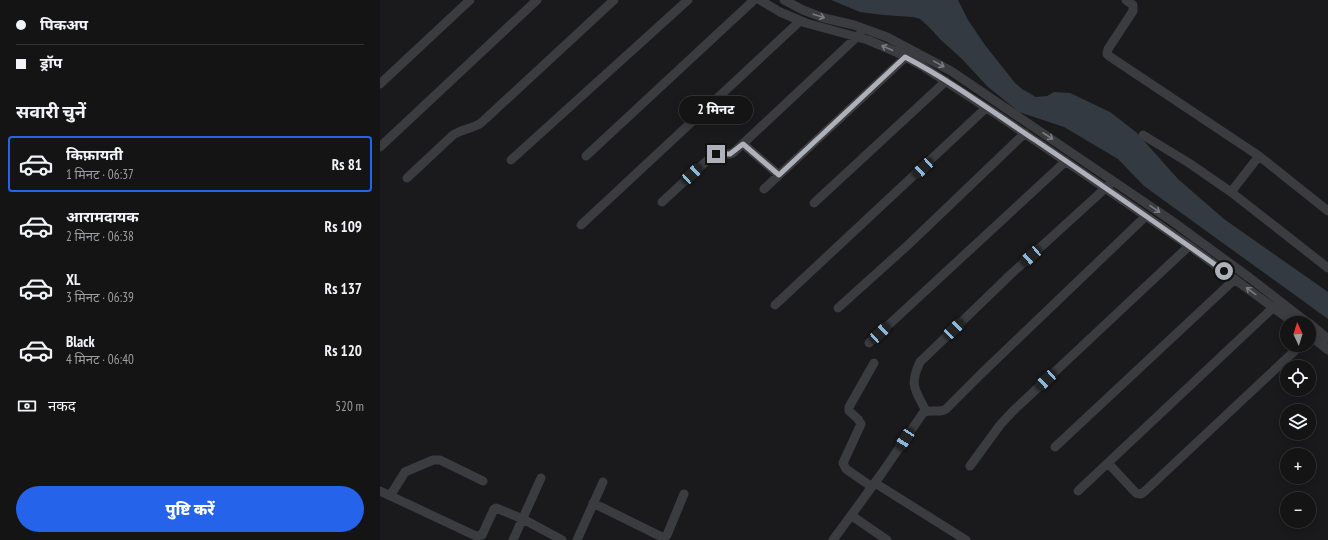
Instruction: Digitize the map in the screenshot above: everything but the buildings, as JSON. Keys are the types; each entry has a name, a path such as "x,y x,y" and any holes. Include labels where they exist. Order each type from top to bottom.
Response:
{"street":[{"path":"380,84 470,0"},
{"path":"380,147 537,0"},
{"path":"407,178 453,135 460,131 473,128 481,123 614,0"},
{"path":"511,160 688,0"},
{"path":"586,156 754,0"},
{"path":"760,0 780,12 800,21 868,40 905,57 946,82 1066,161 1189,246 1235,280 1297,316"},
{"path":"784,0 803,10 824,18 854,25 887,37 951,71 1172,220 1277,304 1288,316"},
{"path":"1126,0 1133,5 1133,11 1108,49 1107,54 1259,156 1328,212"},
{"path":"581,225 800,21"},
{"path":"662,202 712,156 716,154 730,154 743,144 865,29"},
{"path":"764,189 912,50"},
{"path":"814,204 946,82"},
{"path":"776,305 986,108"},
{"path":"838,308 908,244 1024,133"},
{"path":"1143,135 1189,163 1231,192 1328,268"},
{"path":"743,144 779,175"},
{"path":"1231,192 1259,156"},
{"path":"869,343 1066,161"},
{"path":"926,411 915,390 913,382 920,362 1010,275 1114,180"},
{"path":"833,540 874,485 920,416 926,411 940,412 946,409 1146,216"},
{"path":"970,466 1013,411 1189,246"},
{"path":"1055,447 1235,280"},
{"path":"1078,492 1277,304"},
{"path":"1316,336 1328,339"},
{"path":"1316,339 1328,350"},
{"path":"1108,463 1136,493 1141,494 1294,352"},
{"path":"874,363 849,407 849,411 861,424 843,463 846,469 966,540"},
{"path":"390,496 405,472 433,460 440,460 483,481"},
{"path":"513,540 541,478"},
{"path":"576,540 603,482"},
{"path":"380,491 476,536 482,535 493,511 496,508 523,519 562,540"},
{"path":"593,503 664,538 667,535 684,494"},
{"path":"852,516 887,540"}],"shaded area":[{"path":"831,0 958,0 968,20 985,45 1015,83 1036,97 1047,96 1054,92 1070,93 1110,112 1136,132 1178,179 1224,219 1328,292 1328,319 1144,186 1118,159 1064,127 1019,112 987,86 962,59 920,19 860,12"}],"route":[{"path":"716,154 733,153 743,144 779,175 905,57 922,66 1006,120 1224,271"}]}
